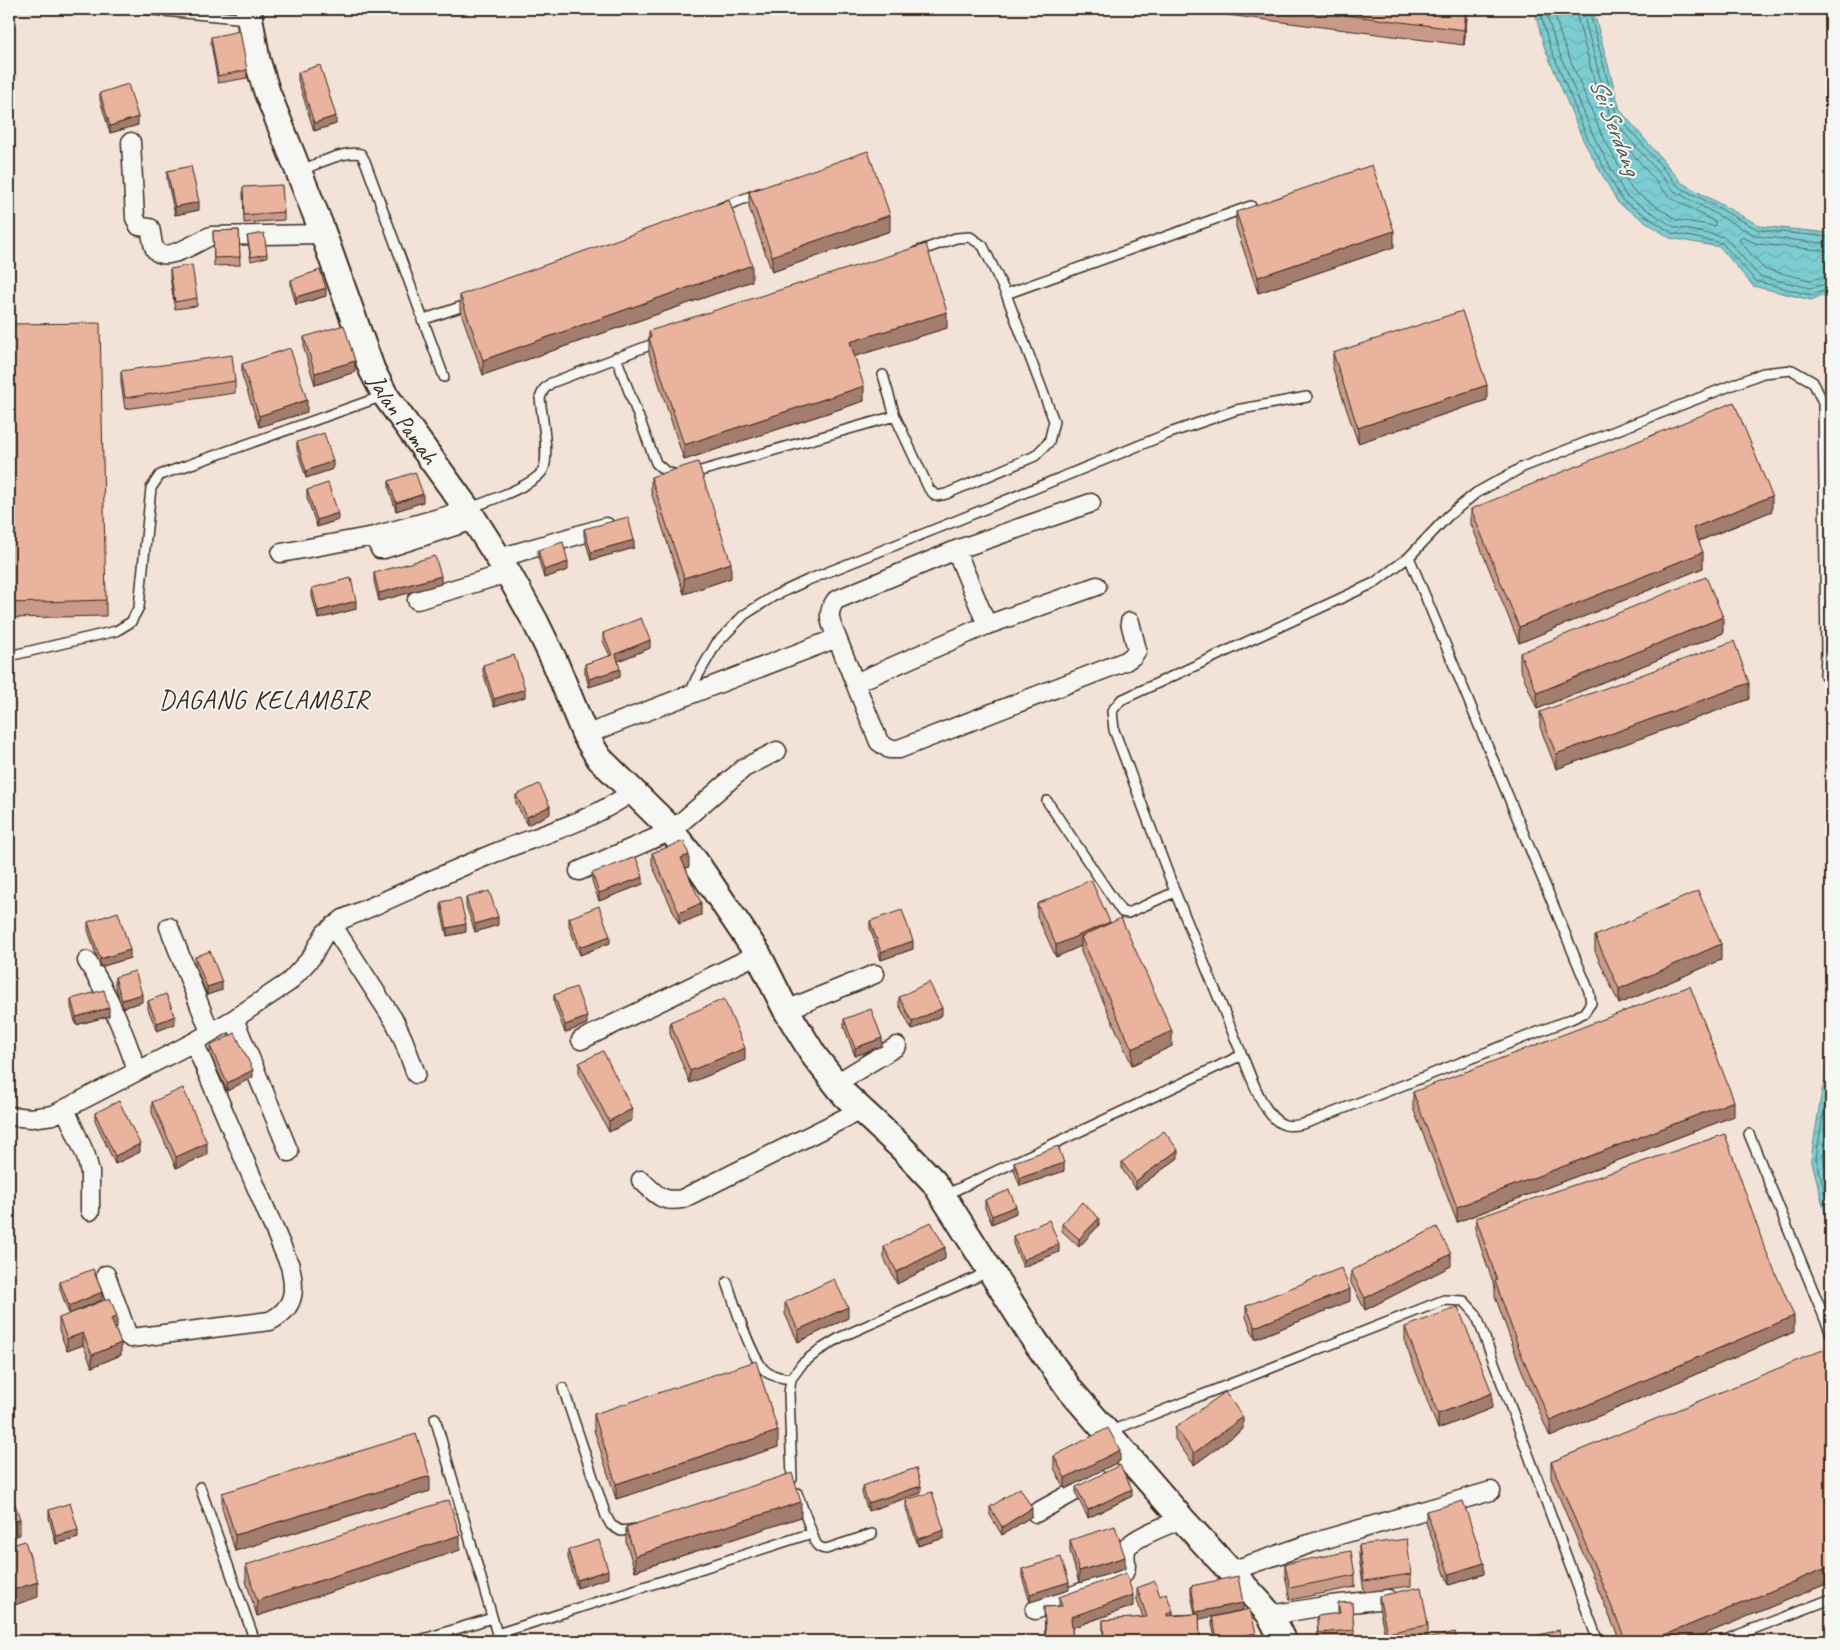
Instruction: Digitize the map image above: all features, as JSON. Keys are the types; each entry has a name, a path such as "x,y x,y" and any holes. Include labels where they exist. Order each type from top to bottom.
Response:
{"street":[{"name":"Jalan Pamah","path":"249,14 257,60 267,92 323,234 372,370 385,395 471,515 535,620 585,735 599,758 672,831 716,890 758,954 786,1010 834,1084 914,1160 944,1196 988,1268 1052,1366 1071,1391 1270,1615 1283,1641"},
{"path":"131,142 136,218 140,226 150,228 158,253 169,254 192,246 203,238 211,236 323,234"},
{"path":"1091,503 956,550 836,600 830,608 829,618 879,742 889,749 899,748 1126,661 1137,650 1130,622"},
{"path":"281,553 374,536 471,515"},
{"path":"417,600 618,523"},
{"path":"956,550 987,625"},
{"path":"856,683 987,625 1097,586"},
{"path":"585,735 837,638"},
{"path":"579,871 672,831 744,768 777,751"},
{"path":"9,1116 31,1118 54,1115 234,1019 289,982 311,958 325,933 344,919 496,853 602,812 632,792"},
{"path":"333,926 395,1022 416,1074"},
{"path":"169,927 210,1032"},
{"path":"581,1040 758,954"},
{"path":"87,961 105,989 137,1071"},
{"path":"786,1010 875,974"},
{"path":"234,1019 289,1152"},
{"path":"106,1275 128,1336 131,1338 270,1320 281,1315 289,1306 293,1293 290,1266 194,1042"},
{"path":"834,1084 897,1046"},
{"path":"65,1109 86,1156 90,1172 90,1211"},
{"path":"641,1180 660,1198 670,1201 682,1199 861,1110"},
{"path":"1036,1513 1131,1460"},
{"path":"1232,1571 1312,1543 1491,1491"},
{"path":"1035,1610 1121,1577 1126,1568 1126,1549 1128,1546 1154,1530 1182,1518"},
{"path":"1270,1615 1332,1605 1388,1599"}],"lane":[{"path":"143,9 249,14"},
{"path":"298,171 345,154 361,154 444,377"},
{"path":"715,209 771,188"},
{"path":"1006,294 1252,206"},
{"path":"883,375 895,416 929,489 936,496 946,494 1035,456 1049,442 1054,421 1006,294 983,246 970,237 956,238 910,254"},
{"path":"422,320 485,298"},
{"path":"471,515 538,477 544,469 546,457 540,398 544,389 551,383 616,357 671,338"},
{"path":"616,357 656,463 666,472 679,476 696,473 895,416"},
{"path":"1409,557 1591,996 1591,1003 1584,1013 1571,1019 1312,1121 1286,1126 1275,1120 1268,1112 1175,892 1114,730 1112,711 1121,700 1374,582 1409,557 1448,516 1476,493 1523,467 1763,372 1792,370 1813,382 1823,402 1825,676"},
{"path":"9,656 116,632 131,622 139,607 151,488 160,475 385,395"},
{"path":"690,694 696,679 716,644 744,616 774,596 808,580 1175,431 1236,410 1307,397"},
{"path":"1047,801 1122,912 1126,914 1175,892"},
{"path":"944,1196 1242,1054"},
{"path":"1749,1134 1831,1334"},
{"path":"872,1534 826,1549 820,1548 816,1544 792,1479 789,1393 791,1379 802,1364 818,1351 841,1337 977,1277 988,1268"},
{"path":"727,1282 751,1348 761,1366 768,1373 777,1377 791,1379"},
{"path":"1108,1432 1444,1300 1464,1301 1476,1314 1598,1641"},
{"path":"563,1388 606,1516 611,1525 620,1531 631,1531 647,1526"},
{"path":"435,1418 499,1638 812,1532"},
{"path":"774,1485 792,1479"},
{"path":"200,1487 255,1641"},
{"path":"1722,1641 1831,1599"},
{"path":"417,1641 492,1618"}],"water":[{"name":"Sei Serdang","path":"1534,9 1593,9 1620,110 1682,183 1760,226 1831,233 1831,293 1811,300 1753,286 1720,247 1670,238 1618,203 1583,140 1544,46"},
{"path":"1831,1062 1831,1237 1811,1158 1822,1090"}],"building":[{"path":"1299,9 1466,9 1464,30"},
{"path":"240,31 247,70 218,76 211,37"},
{"path":"320,65 336,116 314,123 298,72"},
{"path":"128,84 138,117 110,126 100,93"},
{"path":"868,151 890,215 772,256 749,192"},
{"path":"1372,165 1394,231 1258,277 1236,212"},
{"path":"191,166 199,202 175,207 167,171"},
{"path":"282,185 284,212 244,215 243,187"},
{"path":"729,200 752,265 483,360 460,295"},
{"path":"239,230 240,257 214,258 213,231"},
{"path":"264,233 267,254 251,257 247,236"},
{"path":"926,244 947,312 850,342 864,386 684,445 649,338 651,337 649,331"},
{"path":"192,265 197,298 175,302 170,269"},
{"path":"320,270 326,288 296,297 291,280"},
{"path":"1462,311 1487,385 1358,428 1333,353"},
{"path":"100,323 106,600 9,603 9,324"},
{"path":"344,325 355,361 315,373 304,337"},
{"path":"290,348 307,400 259,416 242,364"},
{"path":"232,355 235,381 125,398 121,371"},
{"path":"1734,402 1772,496 1693,528 1703,552 1519,627 1471,509"},
{"path":"324,433 333,461 306,471 297,442"},
{"path":"698,462 731,563 684,578 651,477"},
{"path":"415,472 423,494 396,503 389,481"},
{"path":"328,483 338,513 317,520 307,490"},
{"path":"628,517 634,540 591,552 584,529"},
{"path":"563,542 568,562 544,570 538,550"},
{"path":"435,556 441,576 379,593 374,573"},
{"path":"1706,577 1723,617 1537,693 1520,653"},
{"path":"351,578 356,601 318,611 312,588"},
{"path":"641,618 650,640 616,654 620,669 589,679 585,664 612,655 603,633"},
{"path":"1734,641 1749,683 1556,754 1540,712"},
{"path":"514,655 525,689 494,699 483,665"},
{"path":"539,784 550,806 527,817 516,795"},
{"path":"684,841 689,855 681,858 701,903 679,913 652,853"},
{"path":"636,857 643,877 599,893 592,873"},
{"path":"1091,880 1110,922 1056,945 1037,904"},
{"path":"489,891 498,917 475,924 466,898"},
{"path":"1698,891 1721,944 1619,989 1595,936"},
{"path":"460,898 466,924 447,928 441,902"},
{"path":"599,906 610,936 580,947 569,918"},
{"path":"902,910 913,941 881,952 870,921"},
{"path":"118,912 130,950 100,959 88,922"},
{"path":"1121,918 1172,1031 1132,1049 1081,937"},
{"path":"210,951 222,982 207,987 195,957"},
{"path":"135,971 142,994 122,1000 115,977"},
{"path":"929,982 942,1008 912,1022 899,997"},
{"path":"1690,986 1734,1101 1457,1207 1413,1092"},
{"path":"576,987 587,1017 565,1025 554,995"},
{"path":"104,990 109,1008 76,1017 71,999"},
{"path":"166,994 175,1016 157,1023 148,1001"},
{"path":"724,999 745,1048 690,1071 670,1022"},
{"path":"871,1009 882,1038 855,1048 844,1019"},
{"path":"235,1033 253,1070 227,1083 210,1046"},
{"path":"603,1051 632,1109 609,1121 579,1063"},
{"path":"183,1088 207,1143 176,1157 152,1102"},
{"path":"119,1101 140,1144 115,1156 95,1113"},
{"path":"1164,1131 1178,1150 1136,1181 1122,1162"},
{"path":"1725,1134 1764,1246 1794,1316 1550,1421 1520,1351 1495,1281 1497,1280 1476,1218"},
{"path":"1058,1146 1064,1163 1020,1178 1014,1162"},
{"path":"1009,1190 1016,1206 992,1216 985,1200"},
{"path":"1082,1202 1099,1218 1079,1239 1062,1224"},
{"path":"1049,1220 1059,1244 1023,1260 1013,1236"},
{"path":"931,1222 945,1247 897,1272 884,1247"},
{"path":"1437,1227 1451,1254 1365,1298 1351,1271"},
{"path":"1341,1268 1350,1289 1255,1327 1246,1306"},
{"path":"93,1269 102,1292 69,1306 60,1282"},
{"path":"834,1279 848,1307 798,1330 785,1302"},
{"path":"110,1298 117,1316 111,1319 121,1343 92,1355 83,1333 67,1339 59,1318"},
{"path":"1458,1307 1492,1393 1438,1414 1405,1327"},
{"path":"1830,1347 1831,1566 1651,1641 1626,1641 1551,1462"},
{"path":"756,1361 778,1431 616,1484 594,1414"},
{"path":"1225,1392 1243,1417 1194,1453 1175,1428"},
{"path":"1108,1428 1120,1450 1065,1478 1054,1456"},
{"path":"416,1434 430,1476 235,1535 222,1493"},
{"path":"1120,1465 1132,1489 1088,1510 1076,1487"},
{"path":"916,1468 921,1486 868,1503 862,1486"},
{"path":"792,1473 801,1502 635,1556 626,1527"},
{"path":"9,1486 20,1519 9,1523"},
{"path":"1020,1488 1032,1508 1002,1527 990,1507"},
{"path":"932,1492 944,1530 918,1539 906,1500"},
{"path":"449,1500 460,1535 257,1601 246,1565"},
{"path":"1463,1501 1484,1563 1449,1574 1426,1511"},
{"path":"70,1503 78,1530 56,1536 49,1510"},
{"path":"1115,1526 1125,1557 1079,1571 1070,1540"},
{"path":"1407,1539 1411,1574 1364,1581 1359,1545"},
{"path":"599,1540 608,1570 577,1580 568,1550"},
{"path":"25,1541 38,1582 9,1591 9,1546"},
{"path":"1351,1551 1355,1575 1290,1588 1285,1564"},
{"path":"1061,1557 1069,1582 1030,1594 1022,1569"},
{"path":"1126,1573 1133,1595 1071,1617 1073,1641 1046,1641 1044,1607 1062,1606 1059,1597"},
{"path":"1238,1576 1243,1603 1196,1612 1191,1586"},
{"path":"1155,1581 1160,1596 1166,1593 1173,1611 1167,1614 1167,1616 1199,1614 1200,1638 1155,1641 1104,1641 1103,1620 1147,1617 1137,1588"},
{"path":"1421,1587 1428,1625 1387,1633 1379,1596"},
{"path":"1352,1602 1354,1630 1318,1633 1317,1616 1340,1613 1338,1603"},
{"path":"1250,1609 1256,1633 1218,1641 1212,1617"},
{"path":"1559,1630 1562,1641 1524,1641 1523,1639"},
{"path":"1455,1632 1457,1641 1426,1641 1426,1639"},
{"path":"1027,1635 1029,1641 1010,1641"}],"district":[{"name":"DAGANG KELAMBIR","path":"264,699"}]}
